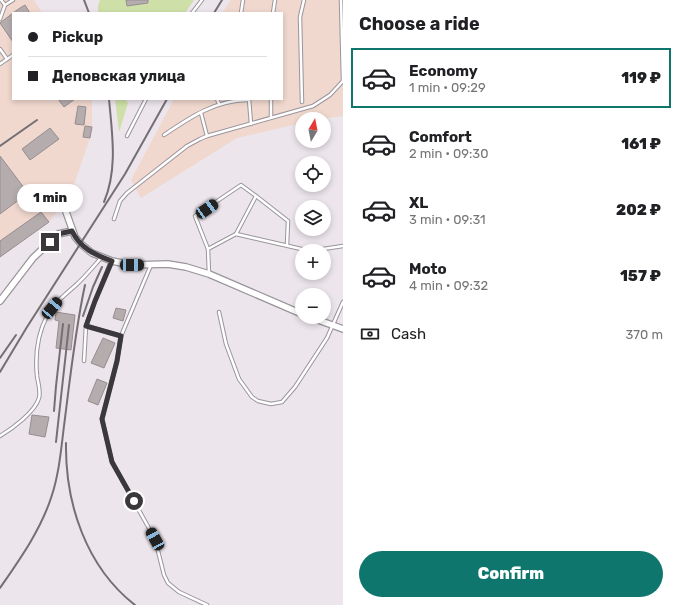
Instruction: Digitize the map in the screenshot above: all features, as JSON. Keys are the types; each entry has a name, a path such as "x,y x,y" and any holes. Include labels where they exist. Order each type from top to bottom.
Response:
{"street":[{"path":"50,192 65,209 75,237 85,248 101,257 132,265 168,264 186,266 209,274 295,311"},
{"path":"0,301 33,258 44,247 58,234 72,231"},
{"path":"327,324 343,329"}],"lane":[{"path":"1,0 4,6"},
{"path":"0,18 4,6 12,0"},
{"path":"193,12 202,0"},
{"path":"241,12 243,0"},
{"path":"273,12 275,0"},
{"path":"302,102 300,17 304,0"},
{"path":"114,219 120,201 127,193 187,146 207,136 303,109 318,103 330,95 343,81 341,0"},
{"path":"0,49 7,59"},
{"path":"0,64 12,56"},
{"path":"127,136 145,100"},
{"path":"217,100 219,104"},
{"path":"164,135 187,120 219,104 231,100"},
{"path":"249,100 251,124"},
{"path":"271,100 271,117"},
{"path":"201,113 207,136"},
{"path":"209,274 208,249 195,216 241,185 288,221 287,245"},
{"path":"208,249 236,234 256,196"},
{"path":"236,234 310,251 343,246"},
{"path":"0,436 17,424 38,399 39,392 36,354 40,334 47,316 58,301 85,276 101,257"},
{"path":"84,361 86,326 112,261"},
{"path":"151,264 121,336 117,361 102,419 112,462 155,539 164,575 168,583 179,592 207,605"},
{"path":"219,312 226,344 240,379 252,397 265,404 271,404 282,402 290,393 327,338 343,302"},
{"path":"86,326 121,336"}],"shaded area":[{"path":"0,0 34,0 41,12 12,12 12,100 92,100 92,127 90,138 71,193 49,222 0,257"},
{"path":"231,0 343,0 343,116 331,118 331,112 295,112 295,125 237,138 141,198 131,180 173,100 283,100 283,12 223,12"}],"green space":[{"path":"100,0 194,0 186,12 98,12"},
{"path":"115,100 126,100 128,103 119,132"}],"building":[{"path":"126,0 148,0 148,3 127,6"},
{"path":"25,5 29,12 14,12"},
{"path":"12,14 12,41 0,23"},
{"path":"59,100 74,100 64,107"},
{"path":"78,106 86,107 84,125 75,124"},
{"path":"85,126 92,127 90,138 83,137"},
{"path":"50,128 59,139 30,160 22,149"},
{"path":"0,156 28,193 0,214"},
{"path":"41,212 49,222 0,257 0,241"},
{"path":"116,308 126,310 123,321 113,318"},
{"path":"56,312 75,315 71,350 56,348 59,321 55,320"},
{"path":"103,338 115,343 104,368 91,363"},
{"path":"97,379 107,383 98,405 88,401"},
{"path":"32,415 49,417 45,437 29,434"}],"railway":[{"path":"84,0 89,12"},
{"path":"215,12 222,0"},
{"path":"104,202 113,164 109,100"},
{"path":"0,372 125,174 166,100"},
{"path":"0,146 37,120"},
{"path":"83,316 102,267"},
{"path":"0,588 35,533 54,489 81,302 85,285"},
{"path":"54,411 63,324"},
{"path":"56,442 69,325"},
{"path":"0,358 16,335"},
{"path":"66,443 69,488 74,511 82,532 91,553 103,572 118,590 135,605"}],"route":[{"path":"50,242 58,234 72,231 75,237 85,248 92,253 112,261 86,326 121,336 117,361 102,419 112,462 134,501"}]}
